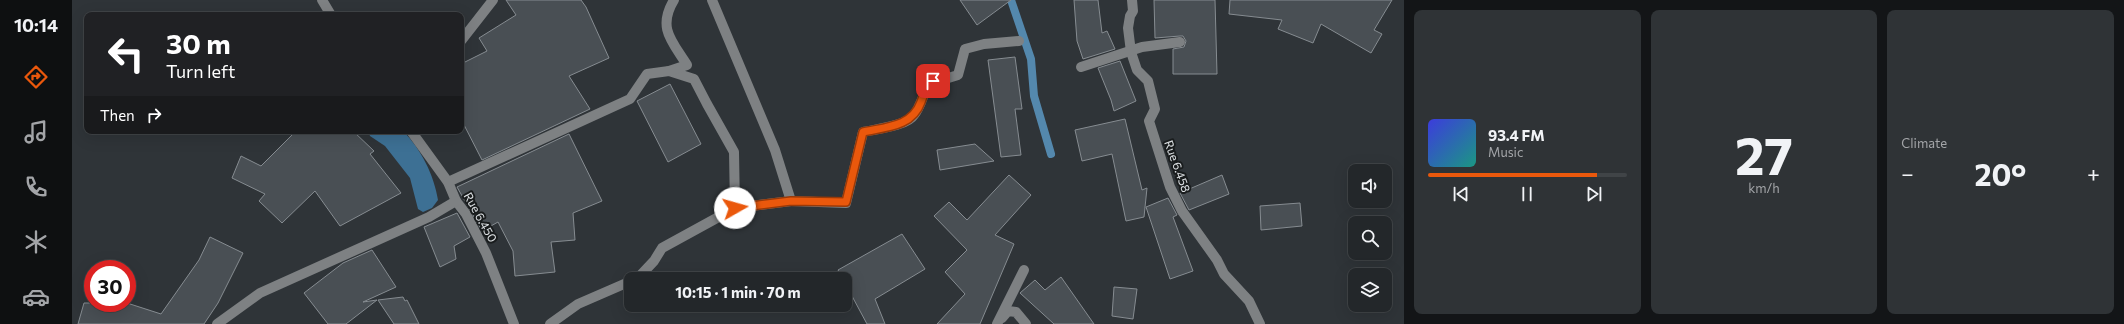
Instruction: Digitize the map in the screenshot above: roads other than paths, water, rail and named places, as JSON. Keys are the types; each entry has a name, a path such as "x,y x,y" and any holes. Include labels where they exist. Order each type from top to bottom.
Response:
{"street":[{"path":"322,0 329,12"},
{"path":"464,37 493,0"},
{"path":"448,182 630,99 647,74 669,72 687,65 666,31 666,18 674,0"},
{"path":"712,0 775,150 791,201"},
{"name":"Rue 6.458","path":"1132,0 1133,11 1130,16 1128,28 1131,52 1138,70 1148,81 1155,109 1148,121 1170,187 1182,211 1224,274 1249,301 1260,324"},
{"path":"643,272 667,245 735,208 791,201 846,202 863,132 891,126 910,119 920,104 929,84 958,75 965,49 984,44 1019,41"},
{"path":"1081,67 1131,52 1142,47 1180,42"},
{"path":"669,72 694,79 734,152 735,208"},
{"name":"Rue 6.450","path":"413,134 448,182 456,200 466,214 486,253 514,324"},
{"path":"217,324 260,293 429,216 456,200"},
{"path":"999,322 1024,270"},
{"path":"550,324 578,304 624,284"},
{"path":"999,322 1008,311 1016,312 1026,324"}],"waterway":[{"path":"1011,0 1031,59 1034,96 1051,154"}]}
